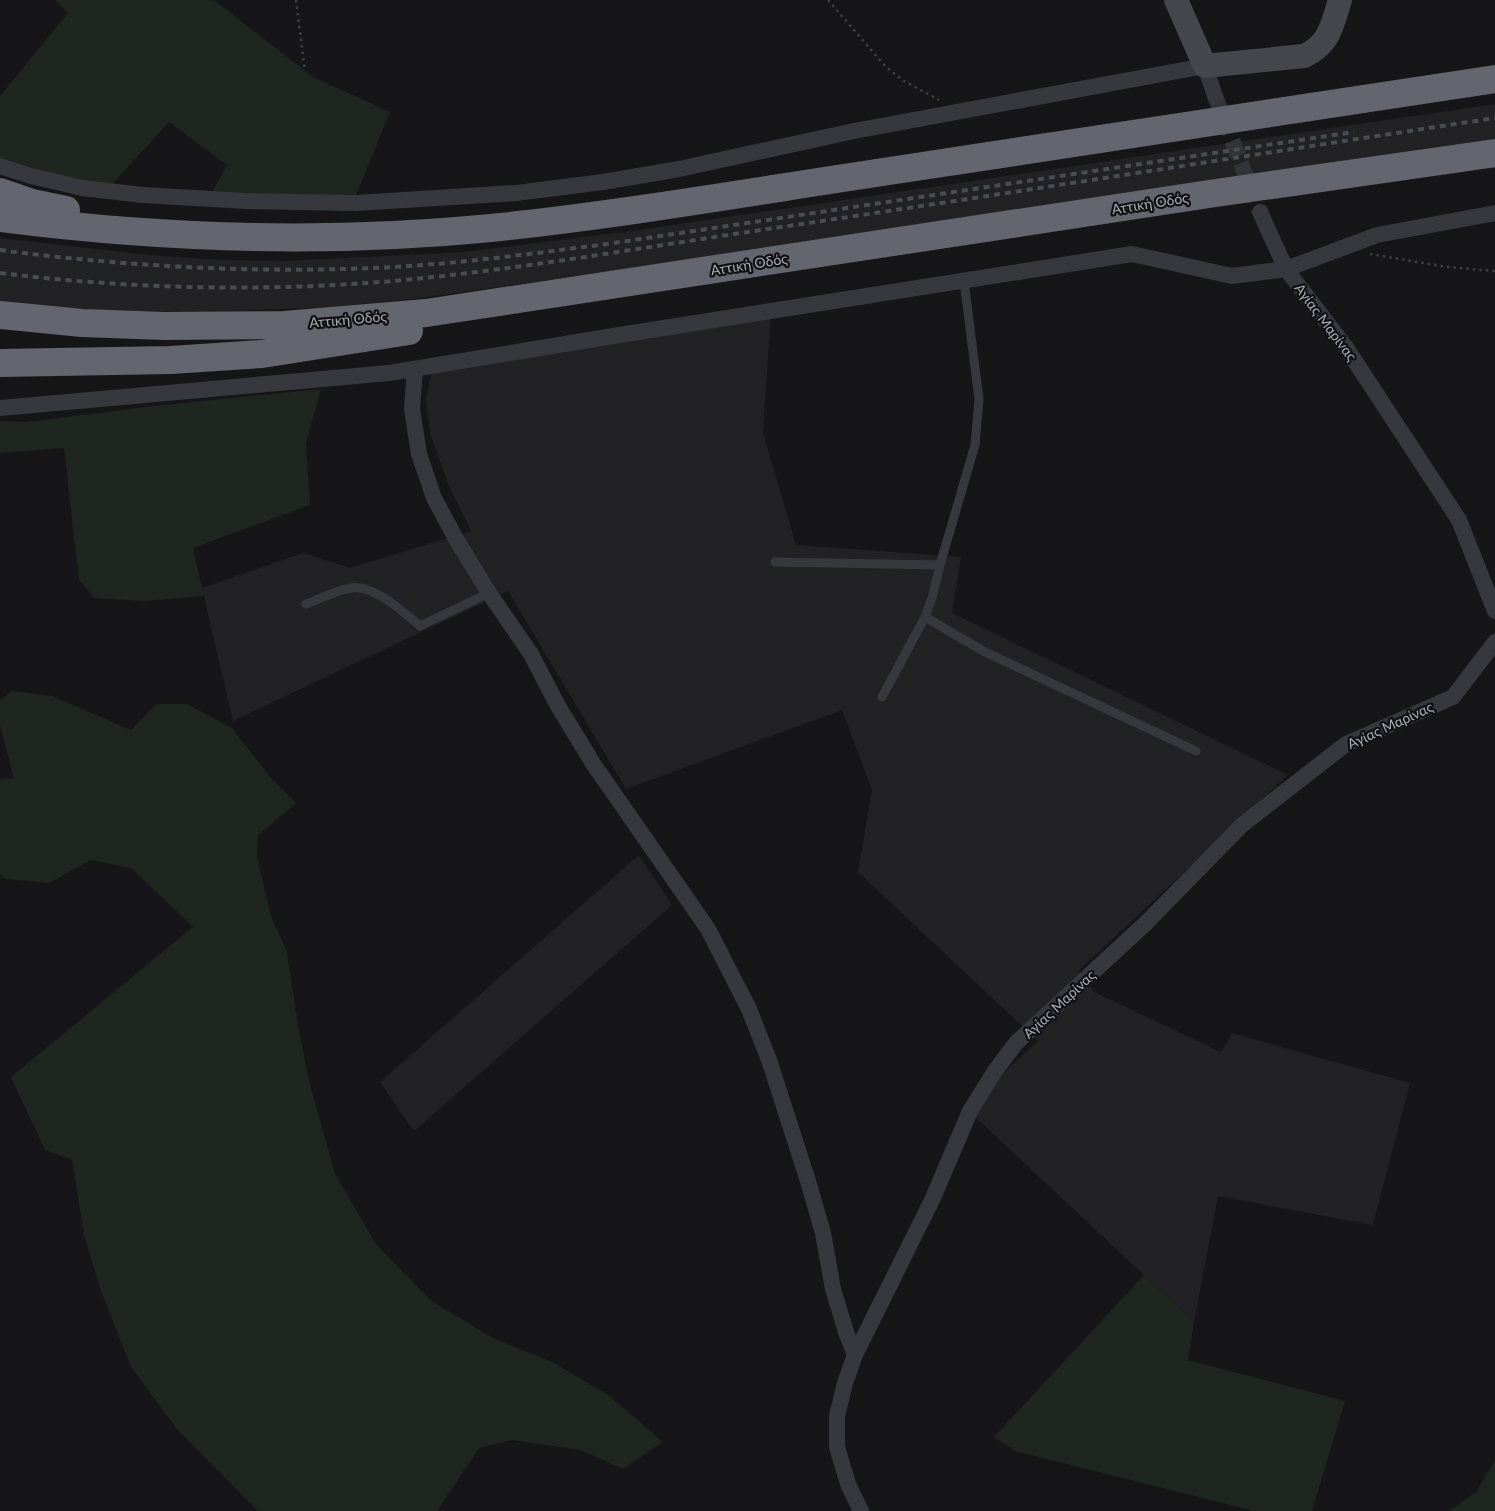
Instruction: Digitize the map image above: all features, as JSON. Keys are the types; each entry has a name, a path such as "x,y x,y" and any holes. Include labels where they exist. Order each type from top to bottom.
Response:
{"highway":[{"path":"0,218 79,228 182,236 287,238 393,235 490,228 715,197 1495,79"},
{"name":"Αττική Οδός","path":"0,315 91,324 164,326 284,325 426,313 1209,194 1495,153"},
{"path":"0,192 32,203 182,236"},
{"path":"0,363 171,360 262,354 511,315 561,292"}],"street":[{"path":"1176,0 1205,66 1215,96"},
{"path":"0,166 31,176 82,188 143,195 245,201 356,203 516,193 603,182 679,169 854,131 1205,66 1304,56 1319,48 1328,34 1340,0"},
{"name":"Αγίας Μαρίνας","path":"1260,212 1286,269 1345,346 1459,520 1495,611"},
{"path":"0,408 390,373 1132,254 1232,276 1286,269 1377,235 1495,213"},
{"path":"415,369 412,409 418,454 434,498 456,539 489,593 531,654 558,706 594,765 708,929 749,1009 769,1060 803,1164 823,1233 833,1289 855,1355"},
{"name":"Αγίας Μαρίνας","path":"861,1511 848,1484 837,1447 837,1416 845,1383 855,1355 933,1198 970,1111 995,1071 1016,1043 1146,923 1242,825 1346,744 1453,697 1495,642"}],"lane":[{"path":"882,697 925,617 932,598 975,444 978,400 964,281"},
{"path":"775,562 940,565"},
{"path":"306,604 351,588 369,590 390,602 420,626 489,593"},
{"path":"925,617 985,652 1196,751"}],"path":[{"path":"296,0 305,71"},
{"path":"828,0 886,67 904,81 937,100 966,111"},
{"path":"1341,248 1414,262 1495,271"}],"shaded area":[{"path":"55,0 214,0 313,77 390,112 355,198 211,194 227,165 169,122 108,189 0,162 0,96 68,13"},
{"path":"1495,104 1495,141 414,299 330,307 207,312 103,311 0,302 0,238 150,255 220,260 284,261 465,252 639,230"},
{"path":"771,311 763,433 796,545 961,557 952,613 1288,775 1078,971 1094,992 1221,1052 1232,1033 1410,1083 1373,1225 1218,1196 1194,1322 974,1116 1000,1076 1038,1041 858,872 872,790 842,710 626,789 508,591 233,721 202,588 303,553 350,568 471,531 449,486 430,433 426,400 432,371"},
{"path":"321,389 306,443 310,505 193,548 204,596 144,601 94,598 79,580 64,448 0,453 0,421 27,422 154,406"},
{"path":"12,691 52,696 131,730 156,704 187,704 232,728 271,778 296,803 258,835 257,857 271,916 287,952 308,1077 335,1174 376,1244 430,1300 493,1338 554,1363 608,1395 663,1442 623,1469 580,1450 512,1440 479,1448 437,1511 258,1511 176,1428 131,1367 101,1291 84,1235 72,1160 45,1150 11,1077 193,927 131,868 91,860 49,883 6,879 0,875 0,779 14,778 0,726 0,700"},
{"path":"639,855 672,905 414,1131 380,1082"},
{"path":"1144,1275 1194,1322 1188,1360 1345,1401 1312,1511 1255,1511 1015,1451 994,1437"},
{"path":"1495,1460 1495,1511 1449,1511 1476,1492"}],"tunnel":[{"path":"1215,96 1260,212"}],"railway":[{"path":"0,273 98,283 245,288 393,281 577,258 1495,118"},
{"path":"0,250 147,265 245,269 344,269 447,263 607,244 1354,132"}]}
